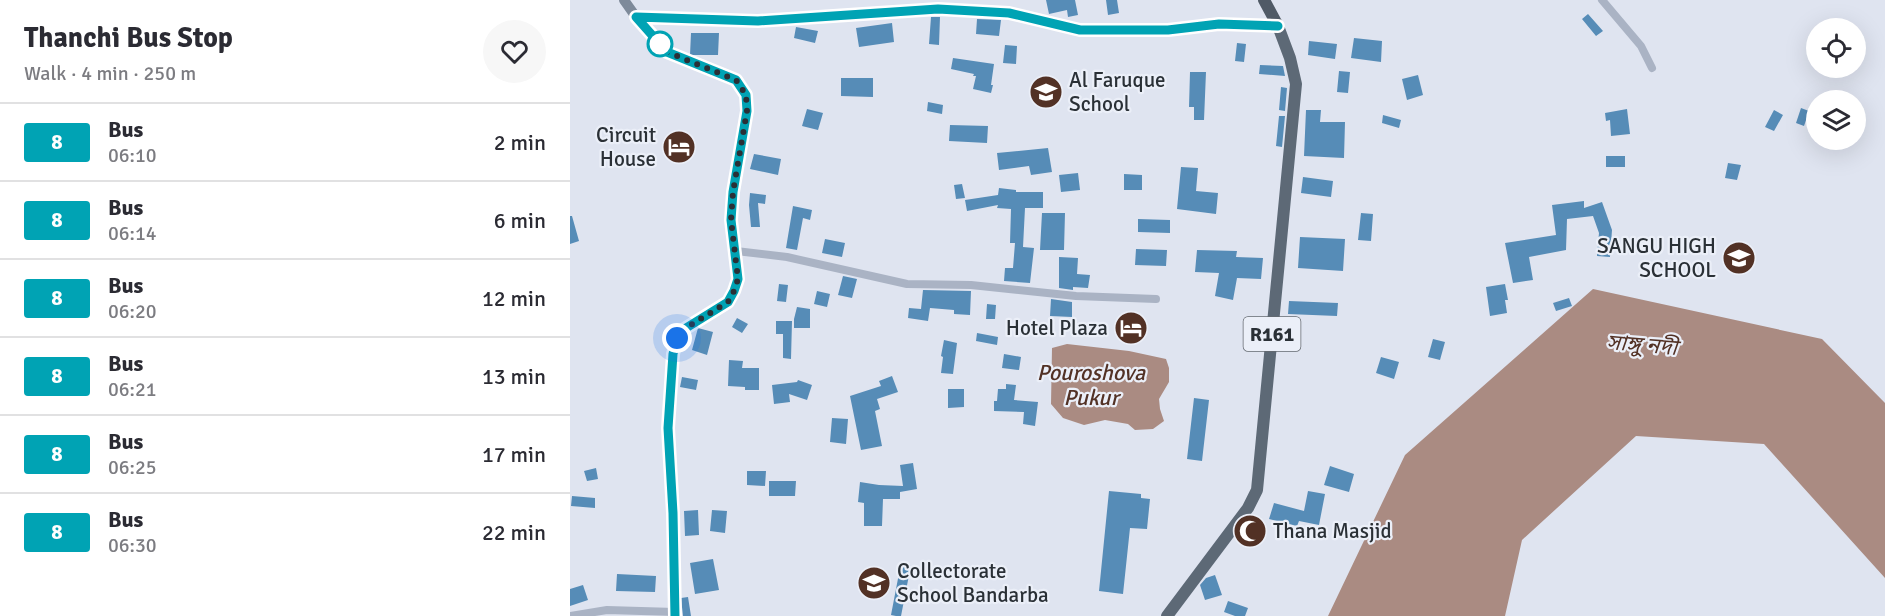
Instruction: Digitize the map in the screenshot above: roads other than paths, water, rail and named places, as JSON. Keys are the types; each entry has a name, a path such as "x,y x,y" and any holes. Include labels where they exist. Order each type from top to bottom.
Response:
{"highway":[{"path":"1264,0 1278,26"}],"main road":[{"path":"624,0 636,17 758,21 938,9 1009,13 1080,30 1168,30 1219,24 1278,26"},
{"name":"R161","path":"1167,616 1248,508 1257,490 1296,84 1290,58 1278,26"}],"street":[{"path":"1602,0 1641,46 1652,68"},
{"path":"570,616 607,610 675,614 668,428 673,354 677,338 686,328 728,302 738,279 731,220 733,192 745,122 746,95 736,80 667,52 636,17"},
{"path":"736,251 787,257 907,284 971,285 1076,296 1156,299"}],"water":[{"name":"সাঙ্গু নদী","path":"1593,289 1822,339 1885,403 1885,578 1764,444 1636,436 1522,540 1505,616 1328,616 1405,455"},
{"name":"Pouroshova Pukur","path":"1067,344 1129,351 1166,359 1169,368 1169,382 1159,399 1164,421 1153,429 1135,430 1128,424 1105,420 1084,425 1063,418 1051,404 1052,348"}],"place":[{"name":"Al Faruque School","path":"1046,92"},
{"name":"Circuit House","path":"679,147"},
{"name":"SANGU HIGH SCHOOL","path":"1739,258"},
{"name":"Hotel Plaza","path":"1131,328"},
{"name":"Thana Masjid","path":"1250,531"},
{"name":"Collectorate School Bandarba","path":"874,583"}]}
